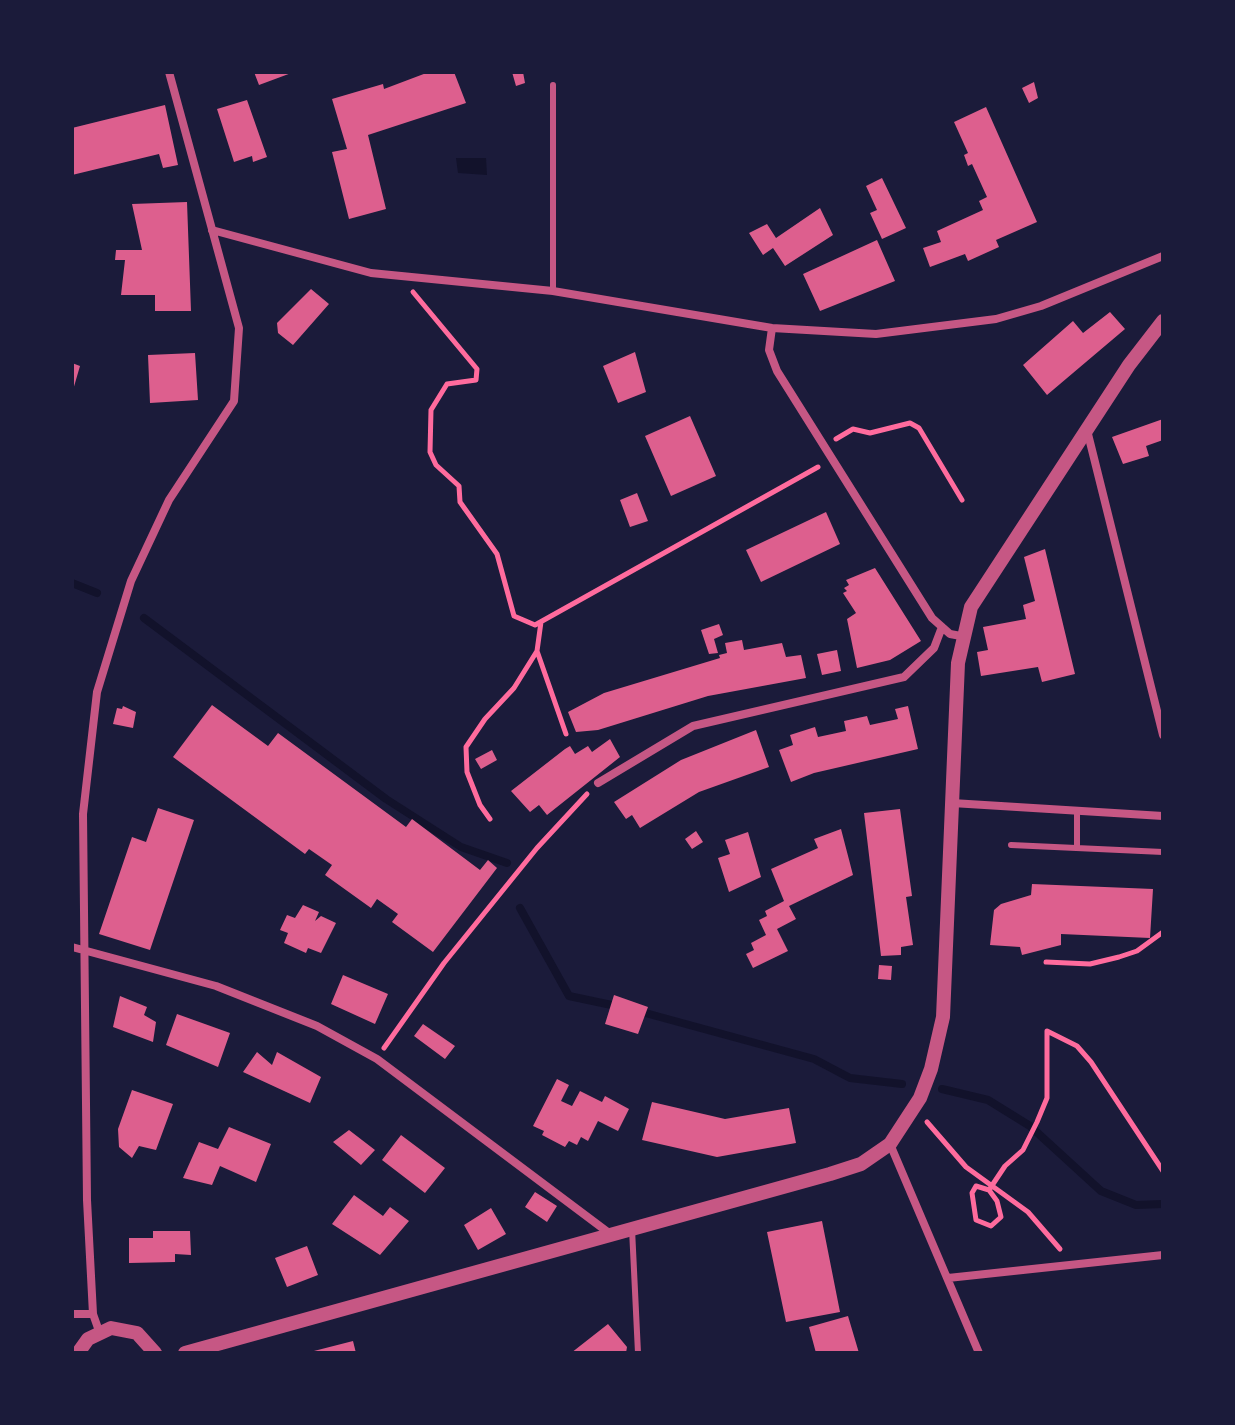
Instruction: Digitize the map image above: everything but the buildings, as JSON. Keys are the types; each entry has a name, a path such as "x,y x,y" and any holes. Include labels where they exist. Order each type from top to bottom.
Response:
{"street":[{"path":"99,1331 93,1314 87,1200 83,814 97,692 131,581 169,500 234,401 239,328 169,72"},
{"path":"212,230 371,273 553,291 772,328 876,334 952,327 1041,306 1163,256"},
{"path":"185,1353 830,1174 861,1164 890,1144 915,1108 931,1069 943,1017 961,636 971,607 1163,321"},
{"path":"772,328 769,350 777,371 932,618 961,636"},
{"path":"1087,430 1163,735"},
{"path":"598,783 693,726 904,677 934,648 942,627"},
{"path":"952,803 1163,816"},
{"path":"72,947 216,986 317,1026 377,1059 609,1233"},
{"path":"890,1144 979,1353"},
{"path":"948,1278 1163,1255"},
{"path":"72,1314 93,1314"},
{"path":"78,1353 88,1339 99,1331 111,1328 137,1333 155,1353"}],"lane":[{"path":"553,85 553,291"},
{"path":"1077,810 1077,848"},
{"path":"1011,845 1163,852"},
{"path":"632,1227 638,1353"}],"path":[{"path":"403,276 421,305 477,369 476,380 447,384 431,410 430,452 436,465 459,486 460,502 497,554 514,616 535,625 833,458"},
{"path":"825,445 853,429 870,433 910,423 919,428 933,448 962,500"},
{"path":"490,819 480,805 467,772 466,747 514,688 537,651 541,621"},
{"path":"537,651 566,734"},
{"path":"377,1059 444,963 537,848 598,783"},
{"path":"1046,962 1090,964 1119,957 1137,951 1163,932"},
{"path":"990,1186 1001,1217 991,1226 976,1220 972,1203 976,1186 990,1186 1023,1150 1037,1122 1047,1098 1047,1031 1077,1046 1091,1062 1163,1171"},
{"path":"915,1108 966,1167 1049,1233 1061,1250 1065,1265"}],"shaded area":[{"path":"456,158 486,158 487,175 458,173"}],"waterway":[{"path":"72,583 97,593"},
{"path":"144,618 386,799 461,847 507,863"},
{"path":"520,908 569,996 621,1007"},
{"path":"638,1011 814,1059 850,1078 902,1084"},
{"path":"942,1089 988,1100 1030,1126 1101,1191 1136,1205 1163,1204"}]}
